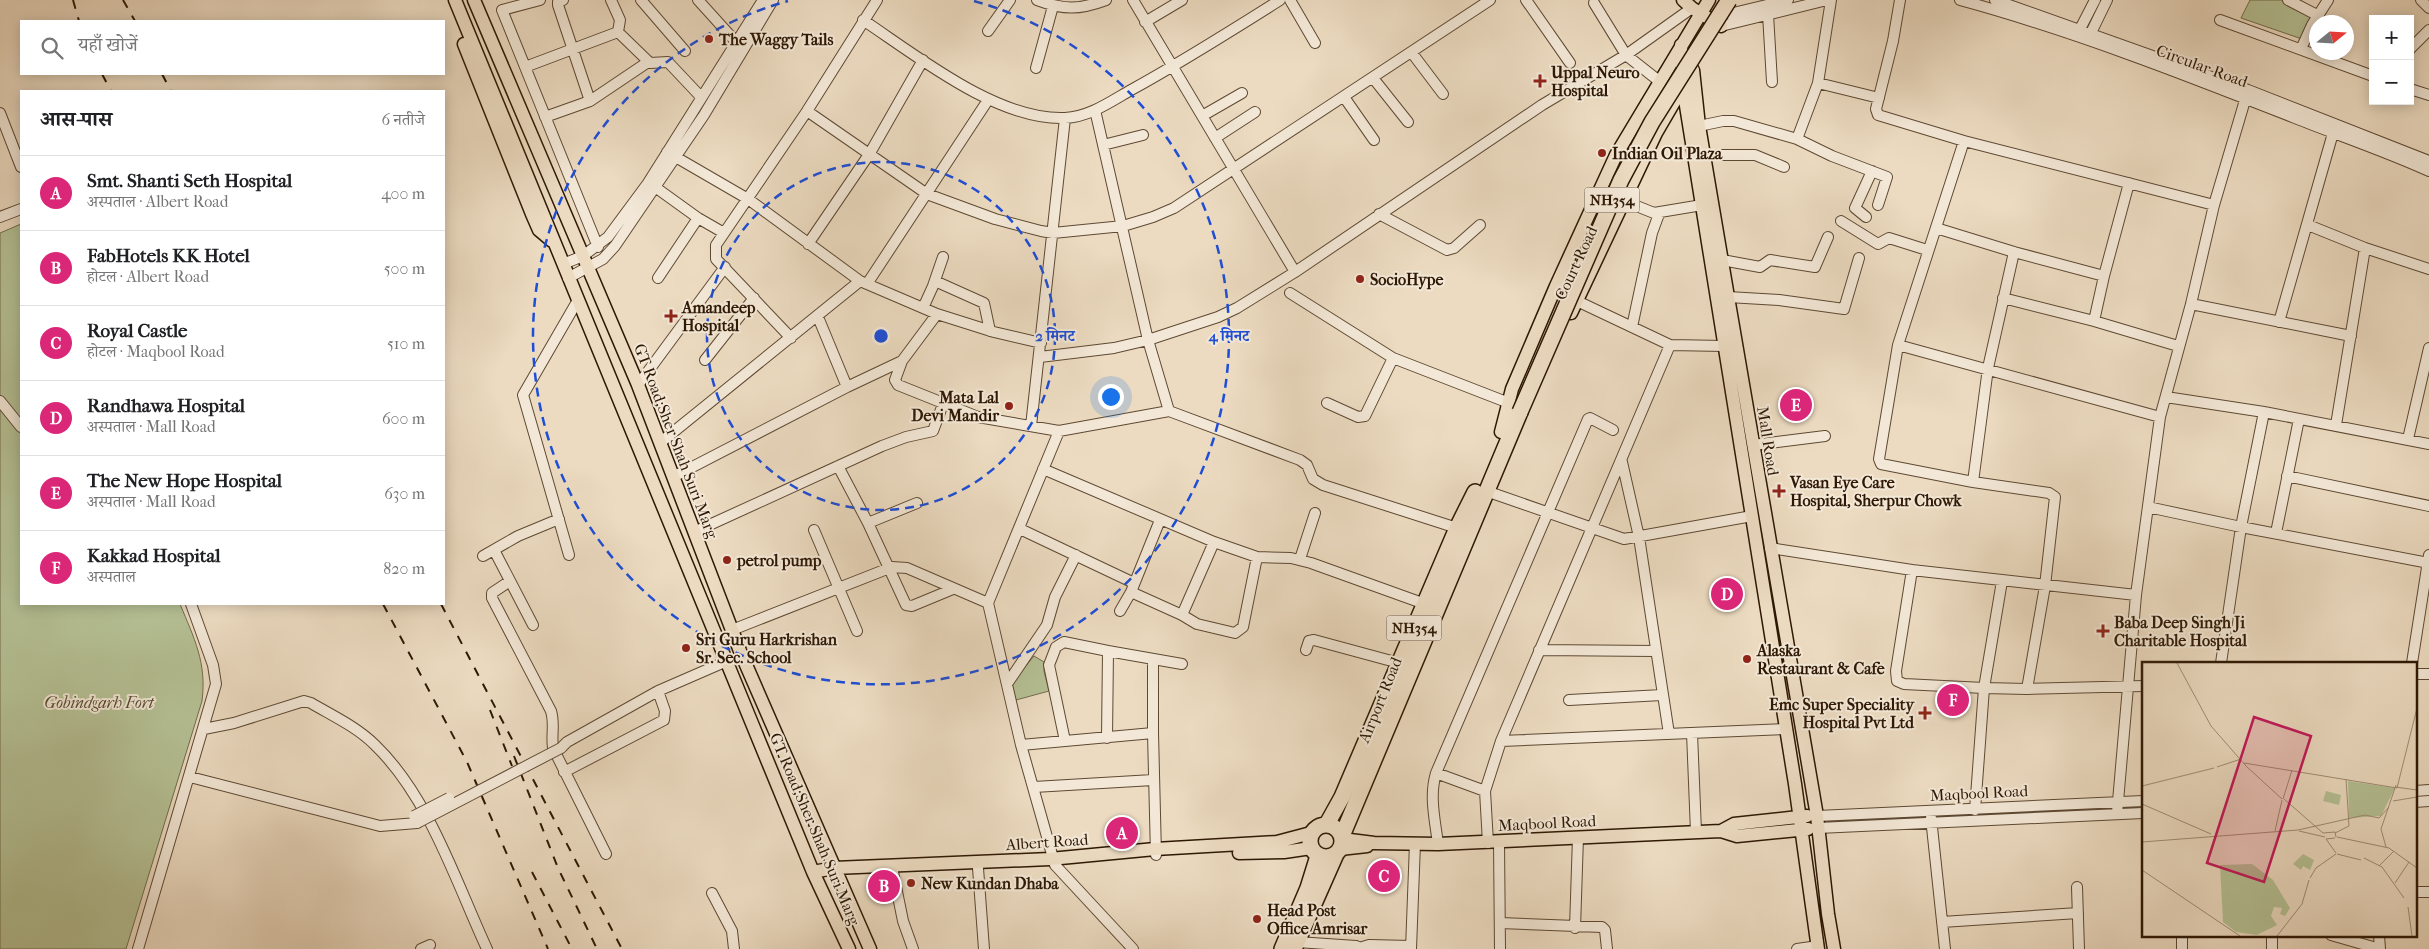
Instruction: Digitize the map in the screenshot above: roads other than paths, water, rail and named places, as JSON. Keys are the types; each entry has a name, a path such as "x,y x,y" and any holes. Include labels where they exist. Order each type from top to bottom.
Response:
{"highway":[{"name":"NH354","path":"1496,465 1513,407 1614,176 1701,3"},
{"name":"NH354","path":"1328,824 1342,797 1457,528 1621,180 1652,122 1729,7"},
{"name":"Airport Road","path":"1340,845 1496,465"},
{"path":"1282,949 1311,880 1313,845 1321,825 1328,824 1339,830 1340,845 1324,858 1313,845"},
{"name":"NH354","path":"1295,946 1340,845"}],"main road":[{"path":"447,0 534,219 539,230 554,243"},
{"name":"GT Road;Sher Shah Suri Marg","path":"455,0 815,876 849,949"},
{"name":"GT Road;Sher Shah Suri Marg","path":"474,0 638,385 732,630 870,949"},
{"name":"Court Road","path":"1496,465 1530,407 1576,301 1656,133 1721,26 1729,7 1738,0"},
{"path":"1701,3 1729,7"},
{"path":"1701,3 1721,26"},
{"name":"Court Road","path":"1513,407 1512,389 1556,286 1614,160 1681,45 1701,3"},
{"name":"Mall Road","path":"1681,45 1683,87 1801,823 1818,947"},
{"name":"Mall Road","path":"1693,70 1699,126 1818,822 1828,914 1834,949"},
{"name":"Maqbool Road","path":"1340,845 1494,842 1721,831 1737,836 1801,823 1818,822"},
{"name":"Albert Road","path":"836,872 894,872 978,868 1155,852 1284,852 1313,845"},
{"name":"Albert Road","path":"815,876 836,872 1054,862"}],"street":[{"path":"540,0 502,10 598,247"},
{"path":"563,0 558,2 558,5 590,101"},
{"path":"611,0 620,20 618,32"},
{"path":"641,0 685,50"},
{"path":"698,0 736,42"},
{"path":"563,264 603,258 615,246 655,187 701,97 763,0"},
{"path":"568,278 586,262 608,237 704,115 773,0"},
{"path":"791,338 715,255 716,245 807,111 877,0"},
{"path":"988,31 1010,0"},
{"path":"1037,0 1062,8 1084,7 1106,0"},
{"path":"1133,0 1172,68 1296,272"},
{"path":"1146,22 1182,0"},
{"path":"863,20 988,100 1022,112 1065,118 1095,110 1172,68 1280,0"},
{"path":"1290,0 1315,43"},
{"path":"807,111 870,152 927,194 994,219 1053,233 1123,226 1174,208 1490,0"},
{"path":"1526,0 1570,64"},
{"path":"1729,7 1788,0"},
{"path":"1721,26 1829,0 1818,83 1797,139"},
{"path":"1900,0 1893,40 1876,110 1880,116 1964,140 2214,205"},
{"name":"Circular Road","path":"1960,0 2089,36 2427,163"},
{"name":"Circular Road","path":"1995,0 2079,33"},
{"path":"2079,33 2095,0"},
{"path":"2089,36 2107,0"},
{"path":"2288,0 2317,15 2328,0"},
{"path":"2421,0 2429,8"},
{"path":"1594,3 1626,55 1659,81"},
{"path":"1040,357 1114,348 1148,340 1218,317 1296,272 1379,214 1542,106 1626,55 1701,3"},
{"path":"1036,68 1053,6"},
{"path":"1768,14 1772,82"},
{"path":"2220,20 2369,74"},
{"path":"2414,45 2429,30"},
{"path":"525,67 618,32"},
{"path":"618,32 648,62 652,64 663,61 668,62 701,97"},
{"path":"2302,49 2309,33"},
{"path":"1412,53 1443,94"},
{"path":"808,244 870,152 923,60"},
{"path":"545,117 590,101 648,62"},
{"path":"1373,78 1408,122"},
{"path":"1818,83 1879,98"},
{"path":"2414,90 2429,96"},
{"path":"1202,116 1242,93"},
{"path":"2117,813 2130,686 2136,595 2160,417 2191,304 2214,205 2246,94"},
{"name":"Circular Road","path":"2246,94 2333,133 2427,163"},
{"path":"1344,97 1374,140"},
{"path":"661,442 864,282 927,194 988,100"},
{"path":"1095,110 1148,340 1169,411"},
{"path":"1215,138 1255,112"},
{"path":"0,113 20,163"},
{"path":"1031,426 1065,118"},
{"path":"1699,126 1723,120 1734,121 1797,139 1832,156 1872,171 1887,179 1878,205"},
{"path":"2279,322 2333,133"},
{"path":"1103,144 1144,135"},
{"path":"1964,140 1936,228 1927,250 1898,345 1879,459 1881,464 1973,482 2049,492 2055,497 2045,586 2027,689"},
{"path":"672,154 748,199 808,244 864,282 937,314 990,331 1041,343"},
{"path":"1704,155 1755,155 1784,167"},
{"path":"1866,217 1855,208 1872,171"},
{"path":"2094,321 2129,183"},
{"path":"655,187 698,218 724,233"},
{"path":"1624,201 1650,213 1659,214 1702,205"},
{"path":"0,217 20,209"},
{"path":"1379,214 1447,250 1454,248 1480,225"},
{"path":"1632,327 1652,233 1659,214"},
{"path":"658,278 698,218"},
{"path":"1841,221 1878,244 1889,238 1927,250"},
{"path":"2308,225 2365,248 2429,269"},
{"path":"1936,228 2014,252 2104,276"},
{"path":"1722,260 1760,267 1770,260 1816,267 1828,237"},
{"path":"2336,425 2365,248"},
{"path":"1973,482 1988,368 2014,252"},
{"path":"922,308 935,281 943,256"},
{"path":"1728,297 1779,300 1844,309 1859,258"},
{"path":"638,385 725,267"},
{"path":"935,281 984,303 990,331"},
{"path":"1290,293 1393,358 1513,407"},
{"path":"705,360 754,298"},
{"path":"2003,298 2094,321 2178,346"},
{"path":"569,555 523,394 578,300"},
{"path":"1576,301 1670,345 1724,346"},
{"path":"2191,304 2351,336"},
{"path":"937,314 902,362 895,380 898,385 978,417 1059,431 1169,411 1304,462 1312,479 1323,485 1457,528"},
{"path":"818,317 847,387"},
{"path":"1500,949 1494,842 1485,791 1502,741 1539,650 1622,462 1670,345"},
{"path":"1898,345 1988,368 2160,417"},
{"path":"2408,439 2427,366 2429,348"},
{"path":"1327,403 1358,417 1365,416 1393,358"},
{"path":"673,477 847,387 902,362"},
{"path":"2166,397 2298,418 2429,444"},
{"path":"0,401 20,426"},
{"path":"694,532 899,439 930,433 935,429 943,404"},
{"path":"2221,662 2241,527 2264,412"},
{"path":"1438,844 1432,797 1432,784 1436,773 1588,419 1590,418 1613,430"},
{"path":"2276,533 2298,418"},
{"path":"1059,431 988,604 1021,745 1054,862 1133,949"},
{"path":"1753,445 1825,436"},
{"path":"1622,462 1639,537 1668,734"},
{"path":"838,466 868,523 906,605 912,606 953,589"},
{"path":"1043,469 1214,542 1257,557 1300,559 1425,604"},
{"path":"2287,476 2429,506"},
{"path":"1486,490 1617,538 1639,537 1752,516"},
{"path":"868,523 917,503"},
{"path":"2148,507 2241,527 2429,560 2412,662"},
{"path":"1300,559 1315,513"},
{"path":"483,556 518,536 559,519"},
{"path":"1120,611 1132,588 1160,520"},
{"path":"1020,529 1076,554 1197,624 1235,633 1243,627 1257,557"},
{"path":"814,530 857,631"},
{"path":"1182,615 1214,542"},
{"path":"1770,548 1912,570 2136,595"},
{"path":"494,550 533,626"},
{"path":"1007,684 1048,621 1063,578 1076,554"},
{"path":"732,630 888,568 902,567 988,604"},
{"path":"1912,570 1896,671 1897,681 1904,684 2027,689 2142,686"},
{"path":"510,581 492,593 492,598 551,711 554,725 552,734 553,748 606,854"},
{"path":"1975,810 1984,688 2002,581"},
{"path":"138,949 216,684 213,665 191,605"},
{"path":"1306,650 1309,641 1314,640 1399,663"},
{"path":"1065,740 1050,671 1050,660 1058,644 1064,642 1182,664"},
{"path":"1539,650 1656,651"},
{"path":"1107,738 1108,651"},
{"path":"1153,659 1155,852"},
{"path":"190,777 390,827 413,820 562,744 658,691 727,662"},
{"path":"2416,674 2429,674"},
{"path":"564,772 664,720 666,711 658,691"},
{"path":"1569,700 1662,694"},
{"path":"204,728 234,723 304,701 311,703 366,736 382,752 418,800 487,949"},
{"path":"1502,741 1786,729"},
{"path":"1021,745 1153,733"},
{"path":"1692,733 1696,832"},
{"path":"1436,773 1485,791"},
{"path":"1034,787 1153,780"},
{"path":"2416,790 2429,790"},
{"name":"Maqbool Road","path":"1818,822 1931,812 2142,801"},
{"path":"2416,802 2429,801"},
{"path":"1931,812 1945,949"},
{"name":"Maqbool Road","path":"1818,822 1931,823 2142,813"},
{"path":"1575,928 1578,837"},
{"path":"1295,946 1356,946 1360,949 1370,945 1411,947 1415,843"},
{"path":"978,868 984,949"},
{"path":"894,872 903,921 913,949"},
{"path":"2077,888 2080,949"},
{"path":"2416,892 2429,892"},
{"path":"712,894 732,931 734,949"},
{"path":"1942,922 2078,913"},
{"path":"1500,923 1604,928 1607,949"},
{"path":"2182,936 2182,949"},
{"path":"2272,936 2272,949"},
{"path":"2334,936 2380,949 2379,936"},
{"path":"1797,949 1818,947"}],"railway":[{"path":"73,0 79,20"},
{"path":"123,0 134,20"},
{"path":"103,75 110,90"},
{"path":"163,75 170,90"},
{"path":"384,605 467,762 548,949"},
{"path":"442,605 622,949"},
{"path":"490,710 512,766"},
{"path":"514,756 558,868 597,949"},
{"path":"532,872 572,949"}],"place":[{"name":"The Waggy Tails","path":"709,39"},
{"name":"Uppal Neuro Hospital","path":"1540,81"},
{"name":"Indian Oil Plaza","path":"1602,153"},
{"name":"SocioHype","path":"1360,279"},
{"name":"Amandeep Hospital","path":"671,316"},
{"name":"The New Hope Hospital","path":"1796,405"},
{"name":"Mata Lal Devi Mandir","path":"1009,406"},
{"name":"Vasan Eye Care Hospital, Sherpur Chowk","path":"1779,491"},
{"name":"petrol pump","path":"727,560"},
{"name":"Randhawa Hospital","path":"1727,594"},
{"name":"Baba Deep Singh Ji Charitable Hospital","path":"2103,631"},
{"name":"Sri Guru Harkrishan Sr. Sec. School","path":"686,648"},
{"name":"Alaska Restaurant & Cafe","path":"1747,659"},
{"name":"Kakkad Hospital","path":"1953,700"},
{"name":"Emc Super Speciality Hospital Pvt Ltd","path":"1925,713"},
{"name":"Smt. Shanti Seth Hospital","path":"1122,833"},
{"name":"Royal Castle","path":"1384,876"},
{"name":"New Kundan Dhaba","path":"911,883"},
{"name":"FabHotels KK Hotel","path":"884,886"},
{"name":"Head Post Office Amrisar","path":"1257,919"}],"park label":[{"name":"Gobindgarh Fort","path":"99,702"}]}
